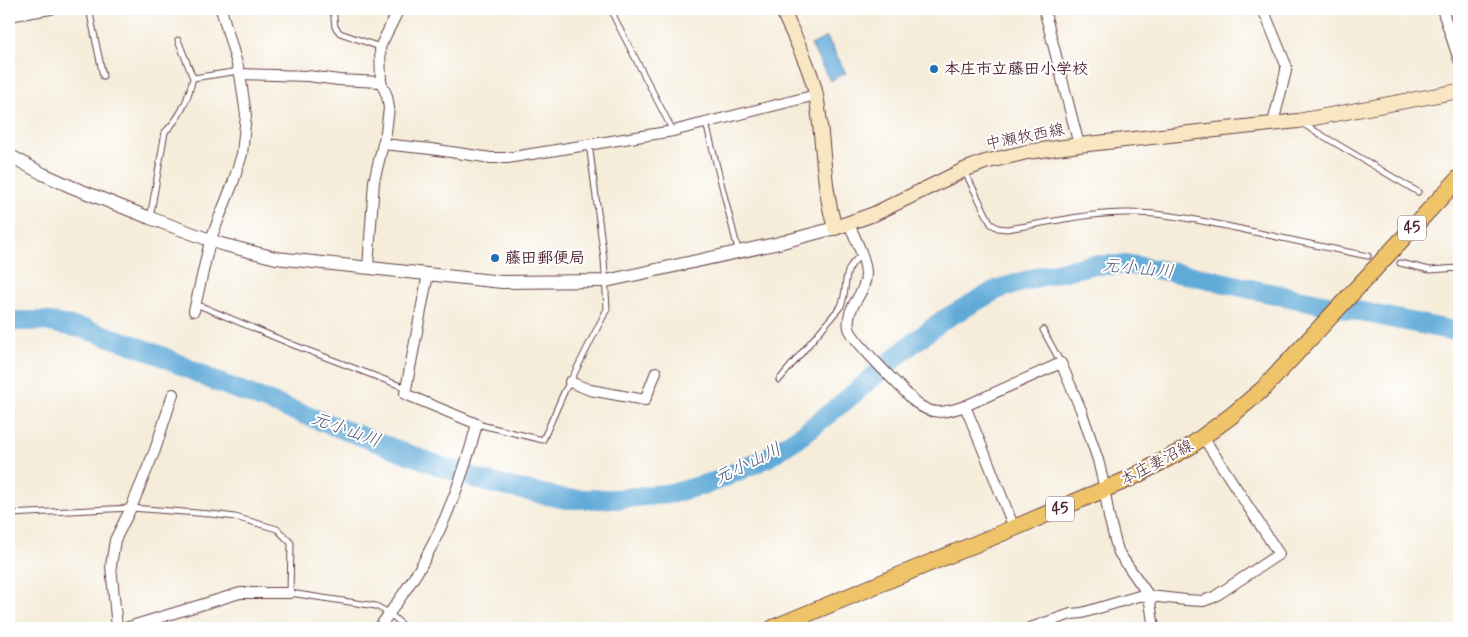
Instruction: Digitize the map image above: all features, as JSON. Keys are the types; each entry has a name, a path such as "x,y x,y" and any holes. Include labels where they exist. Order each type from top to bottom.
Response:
{"main road":[{"path":"782,9 809,70 816,95 828,201 835,228"},
{"name":"中瀬牧西線","path":"835,228 874,214 964,170 985,162 1027,152 1298,121 1459,90"},
{"name":"本庄妻沼線","path":"773,628 1104,490 1154,466 1203,437 1264,388 1459,178"}],"street":[{"path":"9,16 51,9"},
{"path":"195,308 210,241 233,183 242,154 246,115 240,73 221,9"},
{"path":"368,268 374,181 389,108 387,96 381,82 380,47 399,9"},
{"path":"1044,9 1079,145"},
{"path":"1263,9 1286,65 1273,123"},
{"path":"1442,9 1459,60"},
{"path":"240,73 381,82"},
{"path":"383,144 490,158 523,155 673,131 816,95"},
{"path":"9,155 43,174 210,241 276,258 502,282 606,281 779,243 835,228"},
{"path":"849,224 862,255 867,276 863,290 850,310 849,329 861,346 915,402 929,411 949,411 1061,363 1081,410 1098,460 1110,525 1119,553 1149,596 1154,628"},
{"path":"379,628 425,560 444,523 478,424 405,394 428,274"},
{"path":"570,382 590,390 645,400 656,372"},
{"path":"117,628 111,566 115,540 155,450 173,394"},
{"path":"964,406 990,464 1014,528"},
{"path":"1030,628 1070,614 1082,613 1139,596 1202,601 1214,597 1279,554 1203,437"},
{"path":"125,628 240,593 290,593"}],"lane":[{"path":"89,9 103,76"},
{"path":"333,9 335,27 340,34 380,47"},
{"path":"612,9 673,131"},
{"path":"150,218 165,132 181,113 193,78 178,40"},
{"path":"193,78 240,73"},
{"path":"1298,121 1418,192"},
{"path":"706,122 738,251"},
{"path":"478,424 542,440 565,390 607,309 606,281 589,143"},
{"path":"964,170 991,224 998,228 1007,229 1106,213 1160,214 1198,220 1368,256"},
{"path":"779,380 841,306 844,298 847,271 853,262 862,255"},
{"path":"1400,264 1430,270 1459,268"},
{"path":"195,308 406,388"},
{"path":"1043,330 1061,363"},
{"path":"9,514 130,508 235,517 277,529 291,543 290,593 376,606 389,613 406,628"}],"water":[{"path":"827,37 846,73 830,81 811,45"}],"waterway":[{"name":"元小山川","path":"9,321 44,321 85,329 131,344 164,357 212,380 440,466 490,483 566,499 616,499 674,493 716,481 765,459 802,435 943,320 996,290 1038,277 1091,265 1131,265 1200,277 1459,332"}],"place":[{"name":"本庄市立藤田小学校","path":"934,69"},
{"name":"藤田郵便局","path":"495,258"}]}
